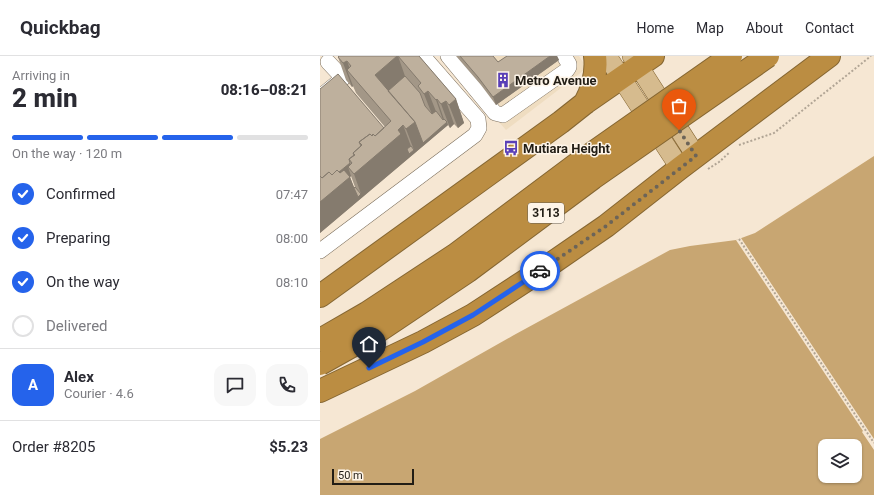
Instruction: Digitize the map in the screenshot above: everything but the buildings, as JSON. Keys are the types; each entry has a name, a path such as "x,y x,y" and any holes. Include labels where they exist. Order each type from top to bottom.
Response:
{"highway":[{"path":"585,103 590,93 595,75 595,56"},
{"name":"3113","path":"320,340 367,313 455,255 574,166 731,56"},
{"name":"3113","path":"320,364 377,332 468,271 593,178 768,56"},
{"path":"320,391 423,342 473,315 606,226 829,56"},
{"path":"320,296 561,122 636,64"}],"main road":[{"path":"607,56 636,64 688,162"}],"lane":[{"path":"320,97 370,56"},
{"path":"320,251 475,135 479,128 478,119 423,56"},
{"path":"448,56 495,113 503,115 567,70 569,68 569,64 564,56"},
{"path":"328,62 343,78"}],"path":[{"path":"739,239 874,443"}],"shaded area":[{"path":"441,56 579,56 587,68 506,130"},
{"path":"874,156 874,495 320,495 320,439 415,391 670,250 736,240 755,233"}],"pier":[{"path":"741,238 874,439 874,450 862,432 863,431 736,240"}],"way so far":[{"path":"540,271 606,226 696,156 679,130"}],"place":[{"name":"Metro Avenue","path":"503,80"},
{"name":"Mutiara Height","path":"511,148"}],"route":[{"path":"369,368 423,342 473,315 540,271"}]}
